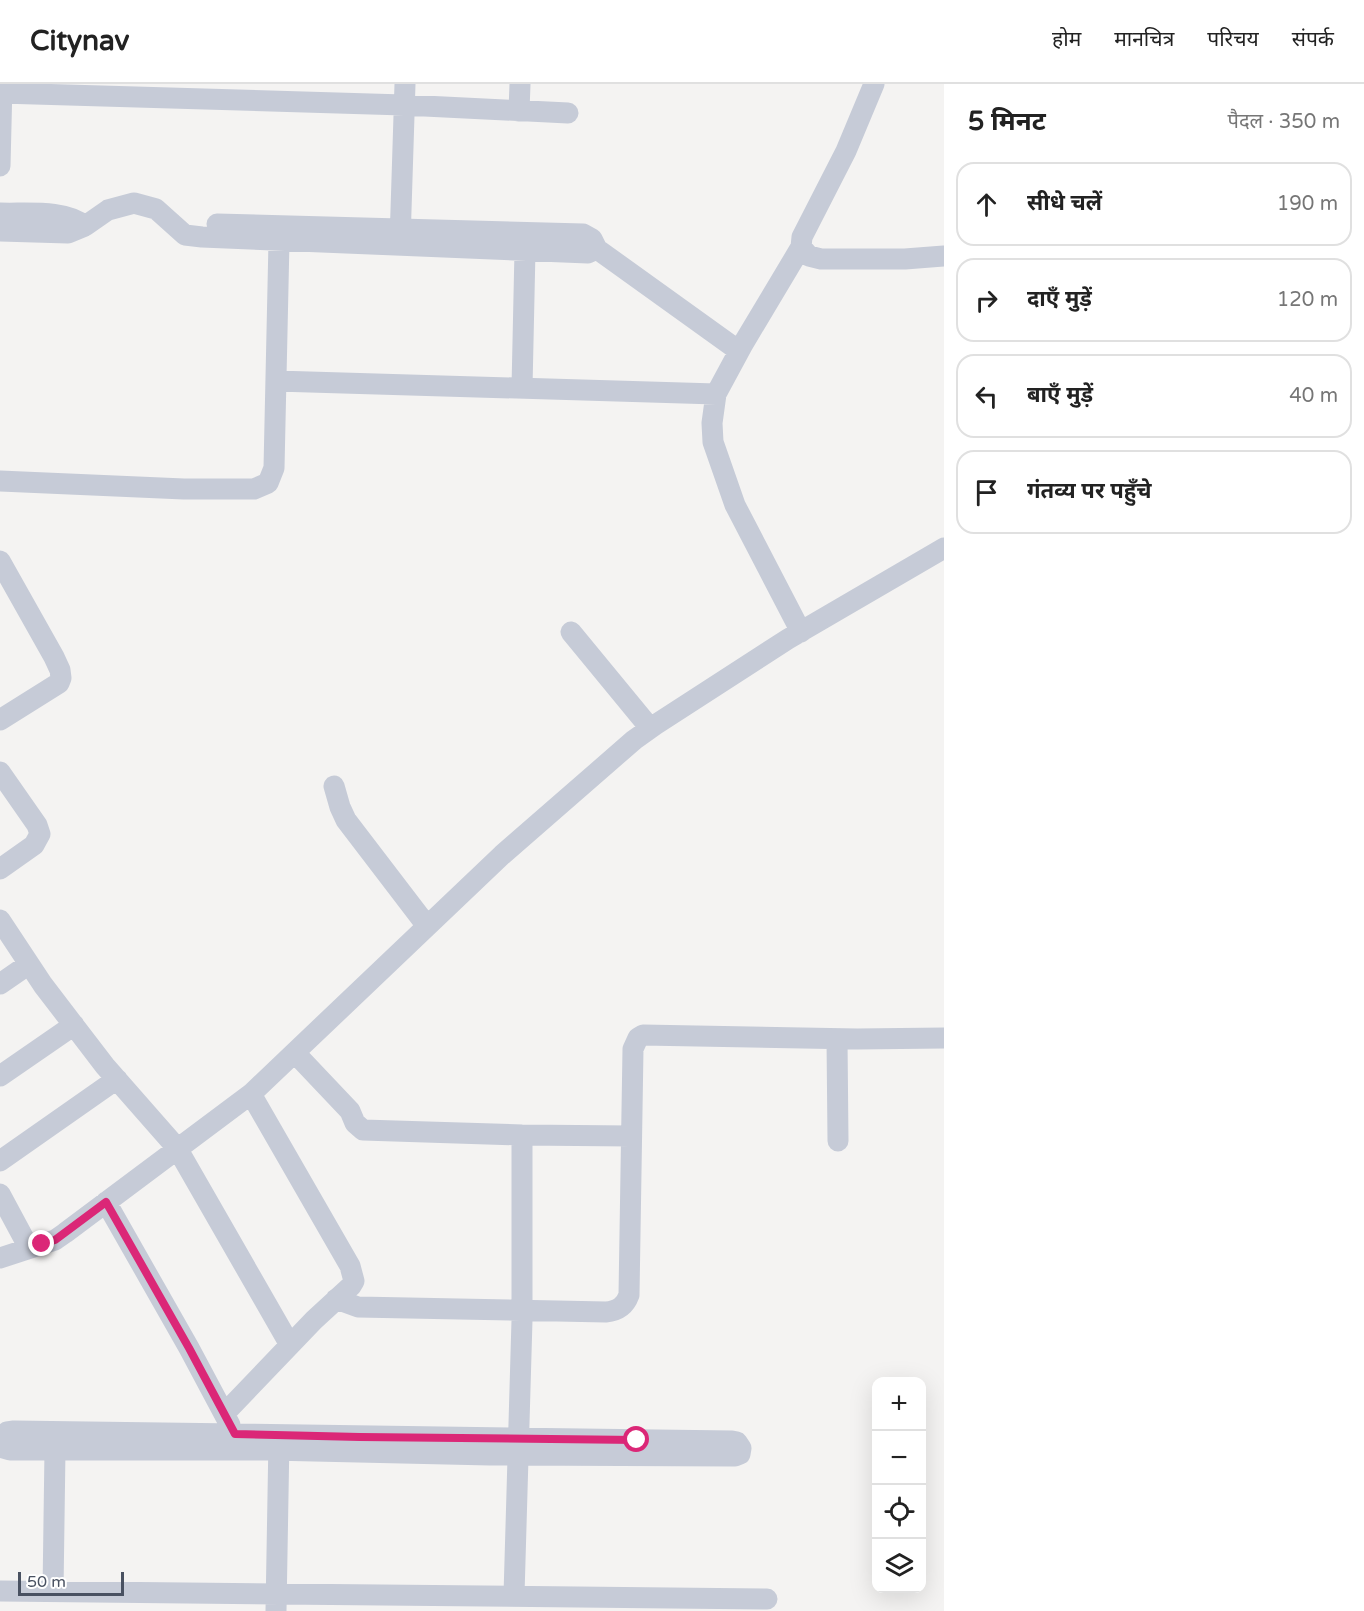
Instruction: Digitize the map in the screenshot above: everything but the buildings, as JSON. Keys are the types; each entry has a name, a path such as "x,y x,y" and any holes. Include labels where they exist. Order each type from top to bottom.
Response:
{"street":[{"path":"519,111 520,84"},
{"path":"801,632 735,505 713,442 712,410 716,394 739,351 801,247 802,237 849,143 874,84"},
{"path":"0,166 1,90 160,96 284,93 404,94 519,111 568,113"},
{"path":"400,237 404,94"},
{"path":"0,231 61,234 76,231 108,210 134,203 156,209 185,235 202,237 279,241 583,234 592,239 597,249 739,351"},
{"path":"0,213 62,215 78,220 85,226"},
{"path":"177,227 184,223 400,237 525,250 588,253 597,249"},
{"path":"0,481 184,489 254,489 268,483 274,468 279,241"},
{"path":"801,247 809,256 821,259 906,259 944,256"},
{"path":"522,388 525,250"},
{"path":"276,381 716,394"},
{"path":"0,1258 55,1240 251,1094 296,1054 502,855 650,728 801,632 944,548"},
{"path":"0,561 54,657 61,678 59,683 0,720"},
{"path":"571,632 650,728"},
{"path":"0,772 37,825 40,834 34,845 0,869"},
{"path":"334,786 346,820 427,926"},
{"path":"0,920 74,1025 177,1149 290,1345"},
{"path":"0,984 29,964"},
{"path":"0,1077 74,1025"},
{"path":"336,1299 358,1307 606,1312 614,1311 626,1301 629,1295 633,1049 638,1038 643,1035 837,1039 944,1038"},
{"path":"837,1039 838,1141"},
{"path":"296,1054 350,1111 355,1123 363,1130 631,1136"},
{"path":"0,1161 117,1079"},
{"path":"224,1414 354,1281 350,1266 251,1094"},
{"path":"514,1595 522,1309 522,1135"},
{"path":"0,1194 29,1248"},
{"path":"106,1202 235,1434"},
{"path":"0,1438 7,1432 14,1431 235,1434 279,1442"},
{"path":"0,1447 10,1450 55,1450 279,1442 518,1447 735,1456 740,1454 741,1448 737,1442 732,1441 518,1447"},
{"path":"276,1602 279,1442"},
{"path":"53,1592 55,1450"},
{"path":"0,1591 276,1602 514,1595 767,1599"}],"route":[{"path":"42,1244 55,1240 106,1202 235,1434 637,1440"}]}
